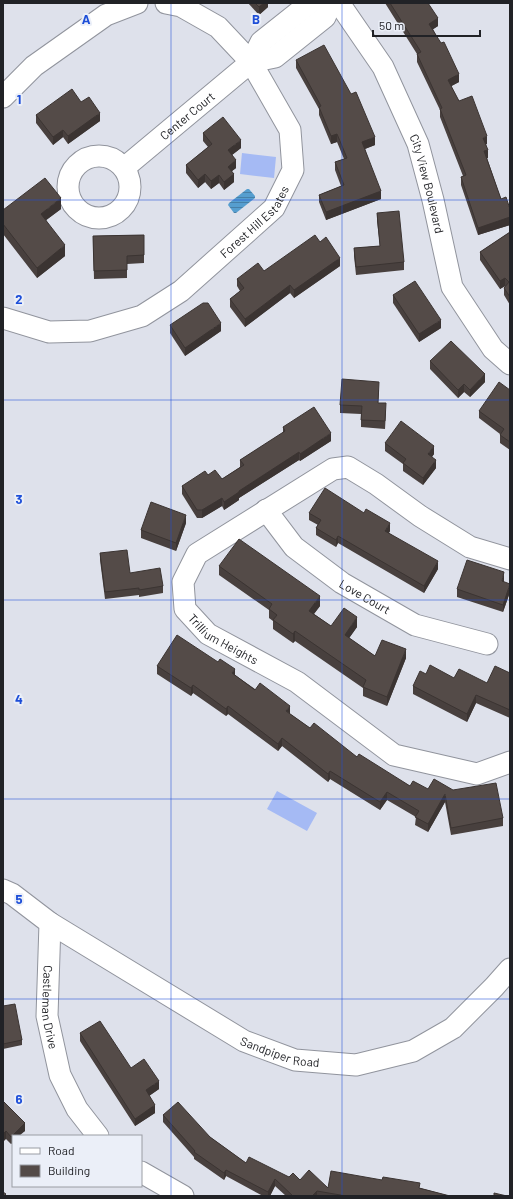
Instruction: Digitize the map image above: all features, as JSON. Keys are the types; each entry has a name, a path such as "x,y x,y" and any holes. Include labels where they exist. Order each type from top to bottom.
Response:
{"street":[{"path":"3,97 34,66 106,15 137,3"},
{"name":"Forest Hill Estates","path":"3,318 49,332 83,332 142,316 181,291 274,208 293,170 290,130 251,62 218,27 181,6 166,3"},
{"name":"Center Court","path":"124,168 251,62 261,42 310,3"},
{"name":"Center Court","path":"251,62 275,57 325,17 331,3"},
{"name":"City View Boulevard","path":"339,3 383,67 418,144 433,200 452,287 493,350 510,364"},
{"name":"Trillium Heights","path":"510,559 470,547 420,516 376,484 348,467 333,469 197,554 184,582 185,608 208,634 297,682 394,755 477,774 510,762"},
{"name":"Love Court","path":"266,510 294,547 342,584 415,625 487,644"},
{"path":"3,890 12,894 50,923"},
{"name":"Sandpiper Road","path":"50,923 244,1041 295,1060 356,1065 413,1051 453,1028 510,969"},
{"name":"Castleman Drive","path":"50,923 47,1016 60,1075 77,1109 97,1135"},
{"path":"142,1173 183,1196"}],"shaded area":[{"path":"242,153 276,157 274,178 240,174"},
{"path":"249,189 255,198 234,213 228,205 229,203"},
{"path":"277,791 317,813 307,831 267,809"}],"building":[{"path":"255,3 264,3 259,7"},
{"path":"390,3 428,3 438,18 429,24 441,43 444,42 459,74 448,80 459,101 472,96 487,136 483,138 488,150 484,151 501,199 506,197 510,209 510,217 478,228 461,177 466,175 440,109 442,108 417,54 421,52"},
{"path":"324,45 351,94 356,92 375,137 362,142 381,191 326,212 319,195 344,185 335,162 347,158 337,134 331,136 319,107 321,106 296,60"},
{"path":"72,89 81,102 89,97 100,113 68,136 63,130 53,137 36,115"},
{"path":"223,117 241,140 228,150 236,160 228,167 234,174 224,182 219,175 211,181 205,174 198,180 186,165 212,144 203,133"},
{"path":"45,178 61,198 41,214 65,245 37,268 3,224 3,210"},
{"path":"399,211 404,262 356,267 354,248 380,246 377,213"},
{"path":"510,232 510,297 504,288 509,282 505,278 500,281 480,252"},
{"path":"144,235 144,255 127,256 127,270 94,271 93,236"},
{"path":"315,235 320,242 326,237 340,258 294,290 290,285 245,319 230,299 244,288 237,279 258,263 264,271"},
{"path":"415,281 441,320 419,334 393,295"},
{"path":"203,303 208,303 221,323 185,348 170,325"},
{"path":"451,341 485,374 470,390 464,384 458,390 430,361"},
{"path":"342,379 379,382 378,403 386,403 385,421 361,420 362,406 340,405"},
{"path":"499,382 510,390 510,442 500,435 504,429 479,411"},
{"path":"314,407 331,433 300,454 299,452 224,502 222,498 202,510 197,510 182,486 205,471 208,475 215,470 222,479 244,465 240,460 285,431 283,427"},
{"path":"401,421 434,446 428,454 436,460 423,478 403,463 406,459 385,443"},
{"path":"325,488 364,513 366,509 390,523 385,531 438,561 424,586 338,536 336,540 316,528 321,520 309,513"},
{"path":"151,502 186,515 176,543 141,530"},
{"path":"239,539 320,596 309,611 331,626 344,608 357,617 345,635 375,656 382,640 406,649 387,697 363,687 366,680 295,631 293,634 273,620 277,615 269,609 272,604 219,566"},
{"path":"127,550 130,573 160,568 163,586 139,590 139,588 105,592 100,553"},
{"path":"467,560 504,572 502,581 510,584 503,605 457,589"},
{"path":"177,635 218,662 220,659 235,669 232,673 255,690 260,683 290,706 286,711 310,728 314,723 357,757 359,754 410,786 413,781 428,789 434,779 453,790 496,783 503,818 451,828 445,794 428,824 415,817 419,811 387,792 380,802 330,771 328,774 282,738 278,744 228,706 226,709 193,685 191,688 157,666"},
{"path":"430,665 454,678 459,669 487,683 495,666 510,673 510,710 476,695 467,714 413,686 420,671 426,674"},
{"path":"15,1004 22,1040 3,1044 3,1006"},
{"path":"100,1021 131,1068 144,1059 159,1081 146,1090 155,1105 135,1119 80,1033"},
{"path":"3,1101 25,1123 11,1137 6,1131 3,1134"},
{"path":"178,1102 210,1137 246,1163 249,1157 289,1177 293,1173 300,1180 309,1170 328,1188 331,1171 382,1180 383,1177 420,1183 419,1188 450,1196 346,1196 317,1191 312,1196 293,1196 275,1179 268,1192 226,1170 224,1173 194,1152 195,1151 163,1115"},
{"path":"494,1193 507,1196 494,1196"}]}
